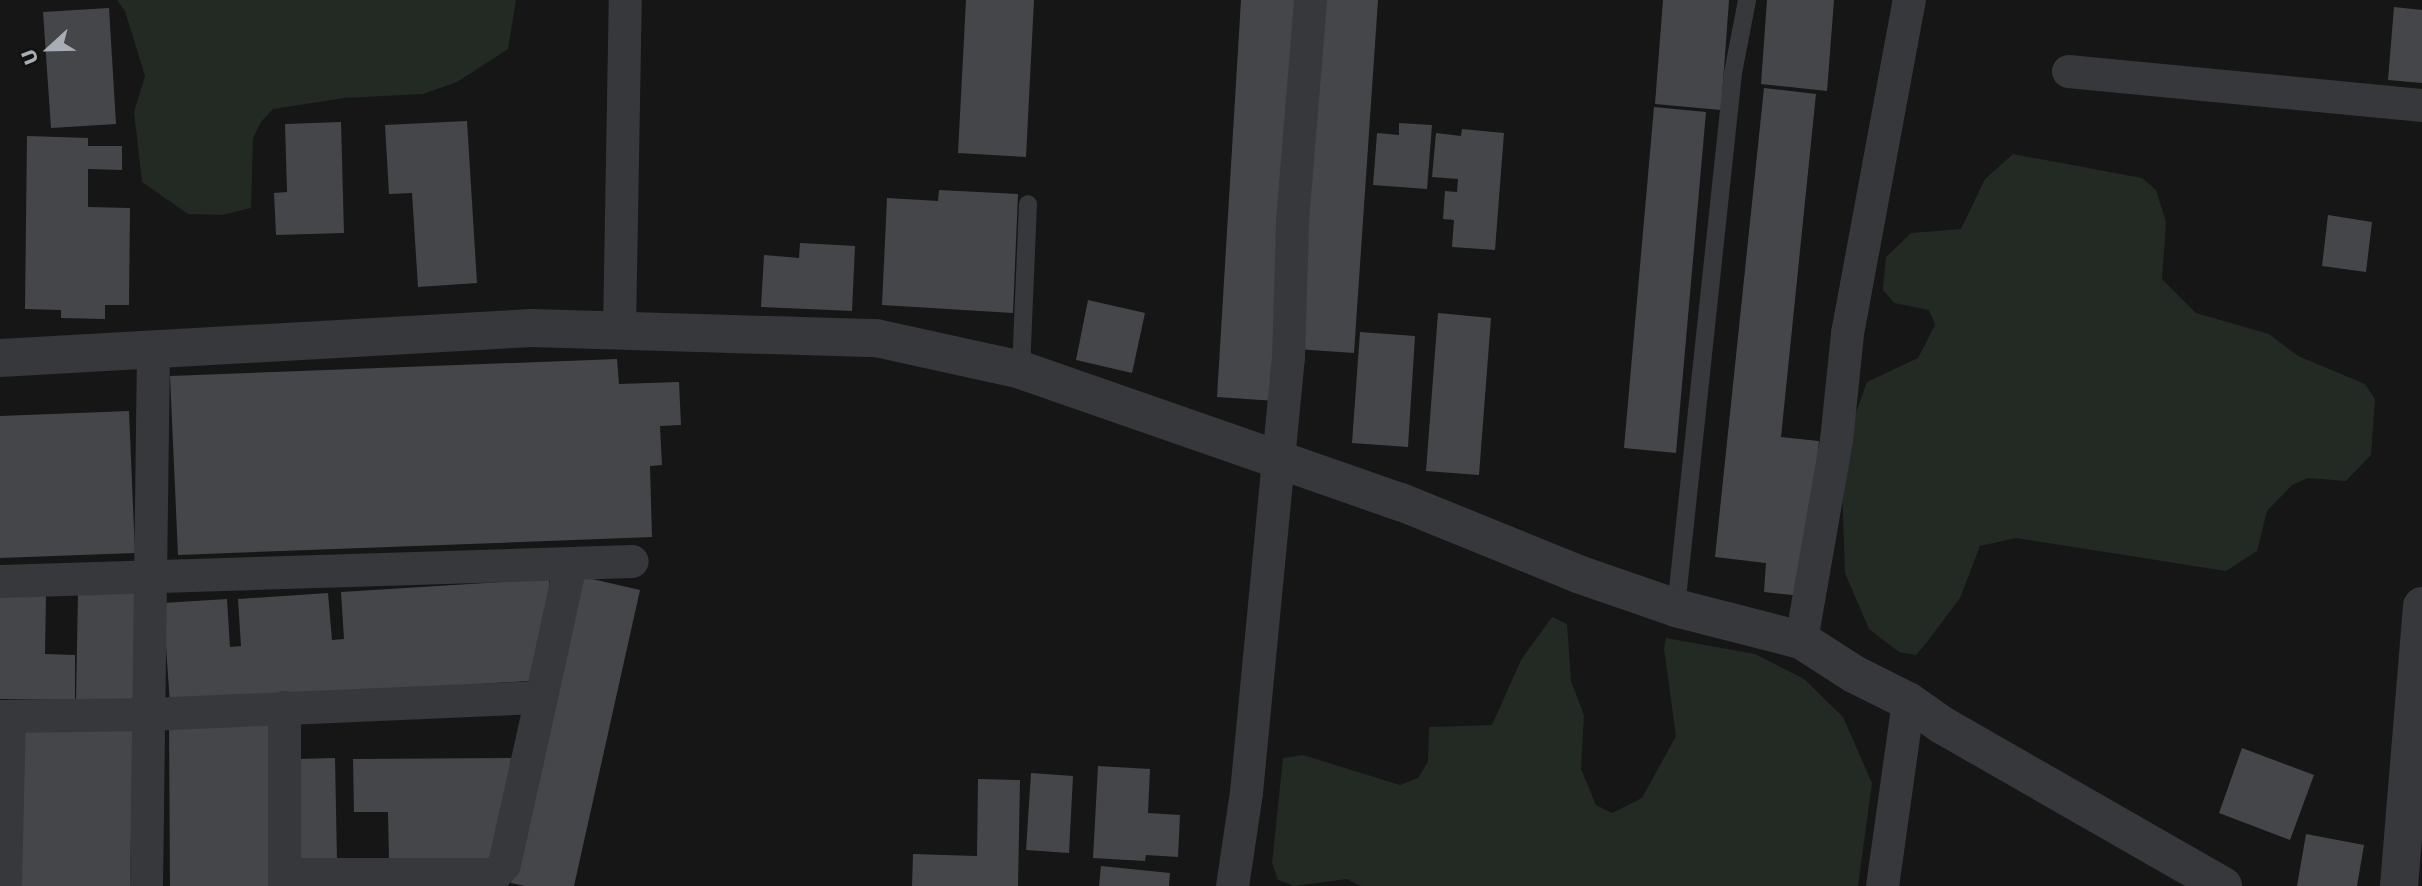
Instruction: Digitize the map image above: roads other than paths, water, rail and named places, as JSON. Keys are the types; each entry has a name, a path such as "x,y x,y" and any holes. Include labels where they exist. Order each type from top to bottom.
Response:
{"street":[{"path":"619,330 625,0"},
{"path":"1232,886 1246,792 1276,459 1288,358 1292,220 1310,0"},
{"path":"1801,640 1836,440 1847,333 1893,102 1909,0"},
{"path":"2068,71 2422,105"},
{"path":"0,358 532,328 876,338 1021,370 1091,392 1401,502 1578,574 1676,608 1761,627 1801,640 1854,674 1908,701 1942,725 2223,886"},
{"path":"146,886 153,350"},
{"path":"0,581 632,561"},
{"path":"284,707 284,880 495,874 504,864 570,564"},
{"path":"2399,886 2422,606"},
{"path":"4,875 4,716 149,714 541,696"},
{"path":"1882,886 1908,701"}],"lane":[{"path":"1676,608 1733,73 1747,0"},
{"path":"1021,370 1028,204"}]}
